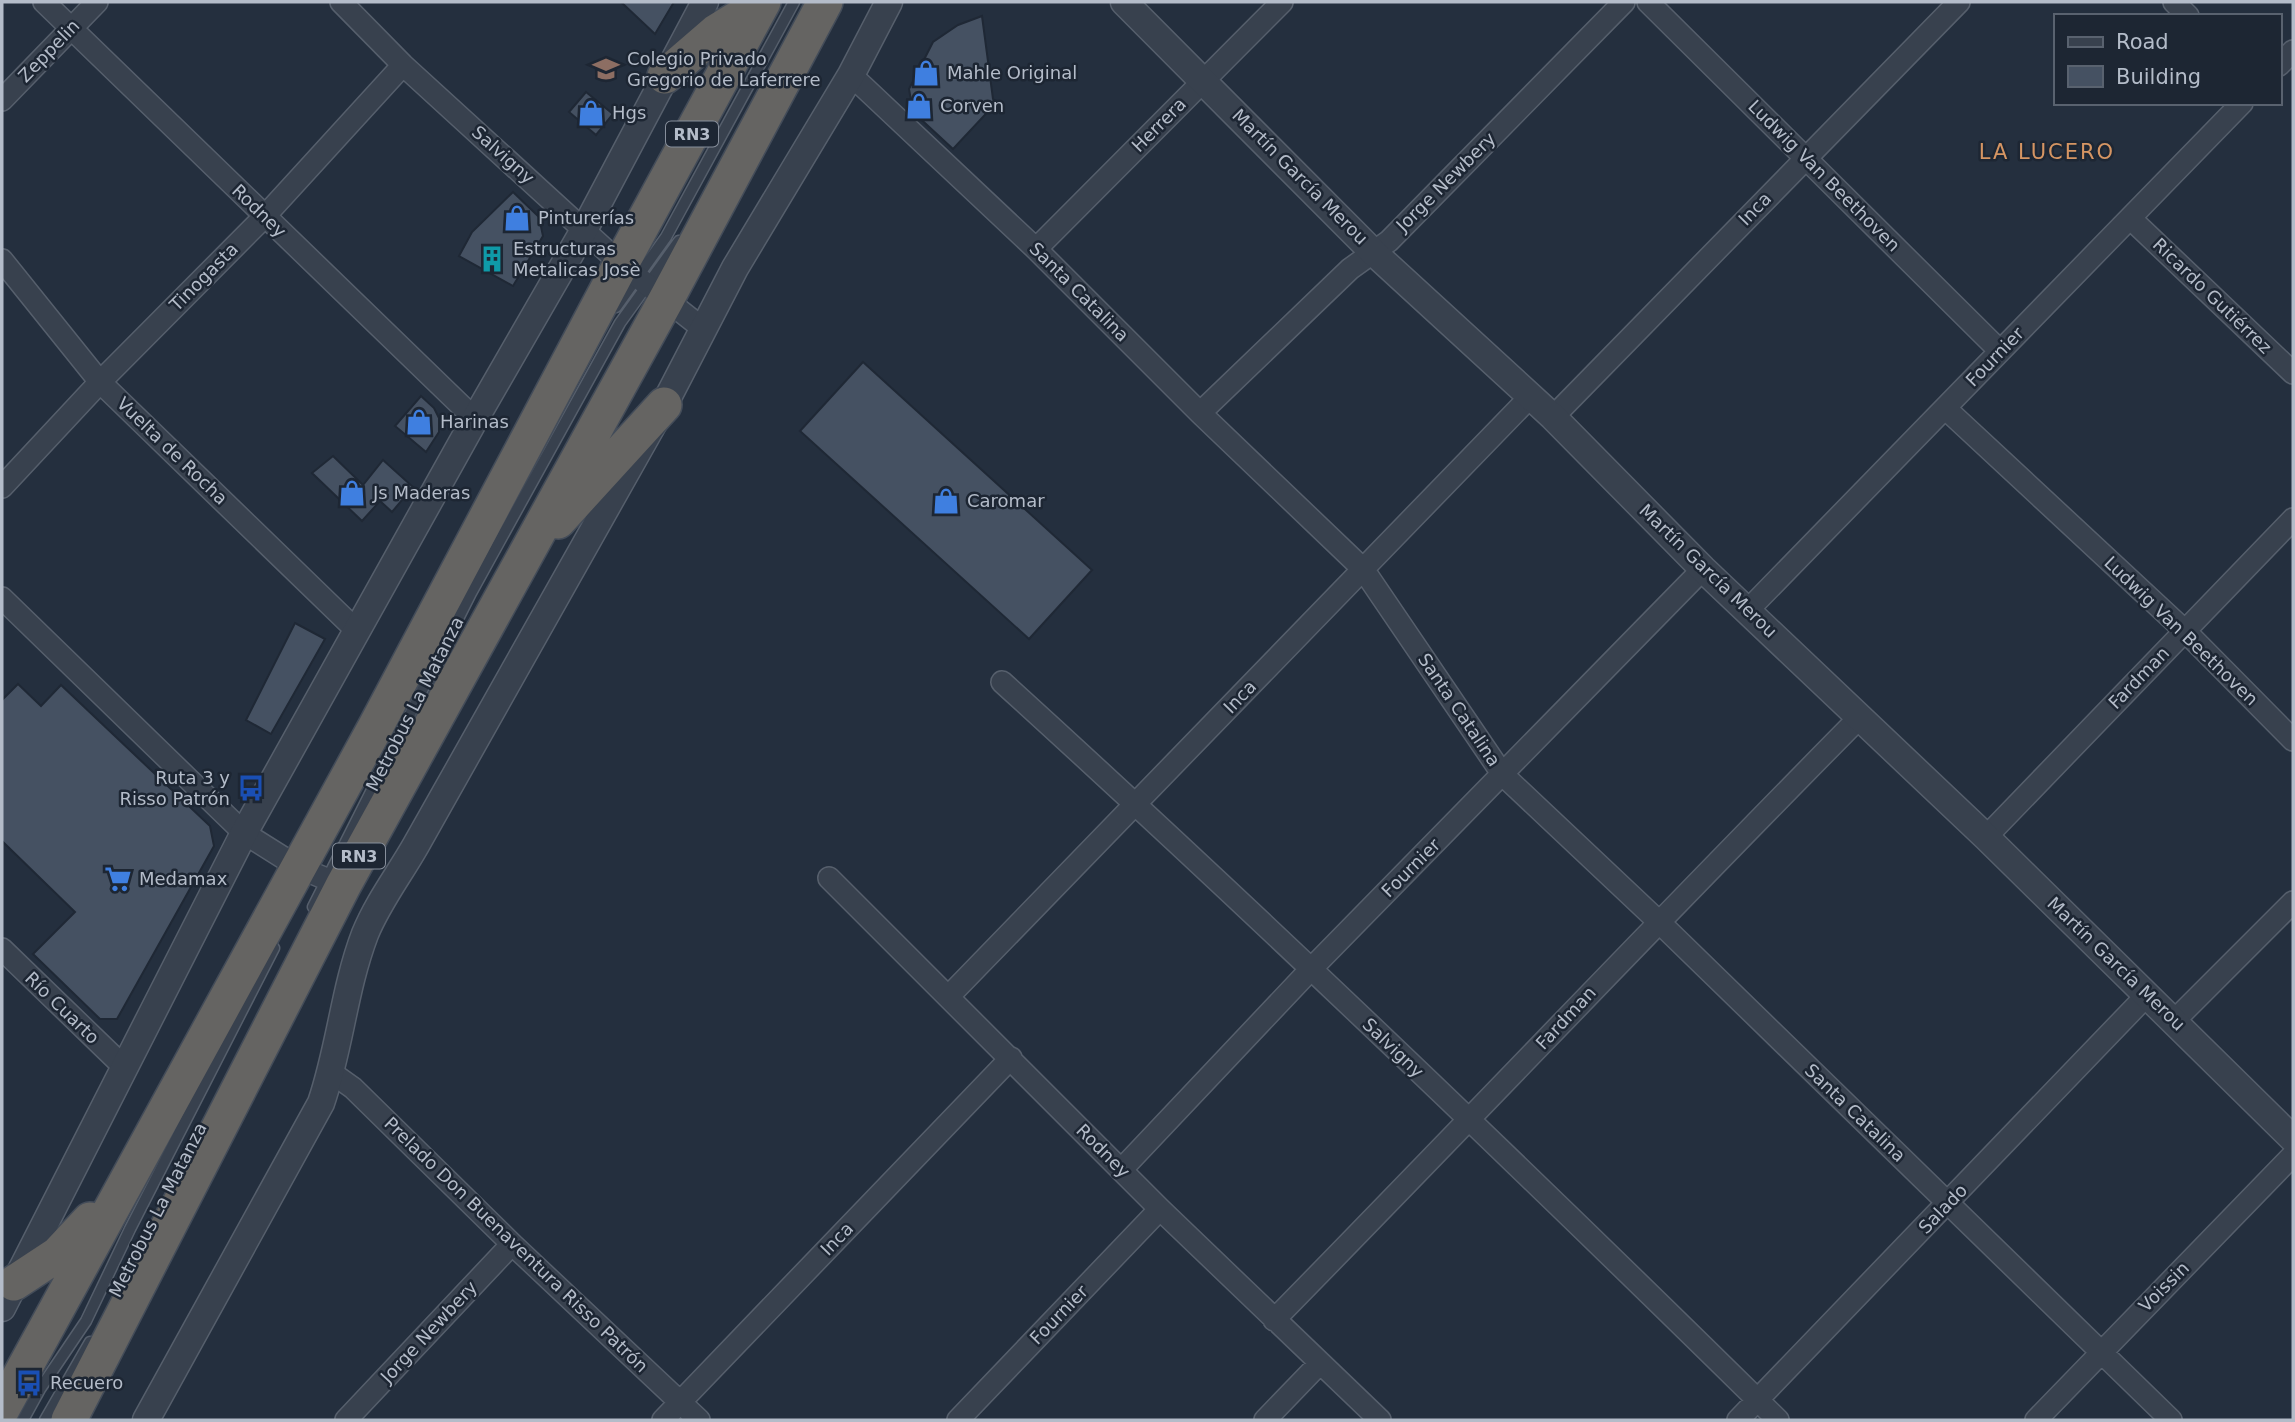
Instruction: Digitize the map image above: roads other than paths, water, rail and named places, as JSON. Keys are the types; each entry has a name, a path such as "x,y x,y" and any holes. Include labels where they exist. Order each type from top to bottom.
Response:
{"highway":[{"path":"665,76 716,32 773,2"},
{"name":"RN3","path":"2,1409 124,1184 317,876 519,566 643,282 773,2"},
{"name":"RN3","path":"69,1420 317,876 376,726 643,282 825,2"},
{"path":"519,566 664,405"},
{"path":"6,1287 58,1254 124,1184"}],"street":[{"name":"Rodney","path":"44,2 475,419"},
{"name":"Zeppelin","path":"2,100 97,2"},
{"name":"Salvigny","path":"341,2 403,65 584,230 643,282 702,328"},
{"path":"6,1287 244,833 356,630 584,230 705,2"},
{"path":"153,1418 311,1122 331,1073 357,958 385,894 416,845 664,405 735,268 851,75 888,2"},
{"name":"Martín García Merou","path":"1124,2 1373,252 1553,417 1703,569 1986,837 2293,1139"},
{"name":"Herrera","path":"1036,249 1282,2"},
{"name":"Jorge Newbery","path":"1200,413 1350,269 1389,241 1624,2"},
{"name":"Ludwig Van Beethoven","path":"1648,2 2000,351"},
{"name":"Inca","path":"1553,417 1959,2"},
{"name":"Tinogasta","path":"2,487 100,382 265,216 403,65"},
{"name":"Santa Catalina","path":"851,75 1036,249 1200,413 1363,569 1503,775 1658,921 2099,1353 2171,1420"},
{"name":"Fournier","path":"1747,611 2240,105"},
{"name":"Ricardo Gutiérrez","path":"2130,218 2293,373"},
{"name":"Vuelta de Rocha","path":"2,260 100,382 356,630"},
{"name":"Inca","path":"949,996 1530,397"},
{"name":"Ludwig Van Beethoven","path":"1945,408 2185,631 2293,740"},
{"name":"Fardman","path":"1986,837 2293,519"},
{"name":"Fournier","path":"1122,1169 1311,969 1703,569"},
{"path":"2,598 244,833 317,876"},
{"name":"Salvigny","path":"1002,682 1136,803 1311,969 1778,1420"},
{"name":"Fardman","path":"1274,1320 1469,1121 1658,921 1859,718"},
{"name":"Rodney","path":"829,878 1160,1209 1380,1420"},
{"path":"2174,1021 2293,902"},
{"name":"Río Cuarto","path":"2,949 123,1066"},
{"name":"Salado","path":"1738,1420 1948,1205 2147,995"},
{"name":"Inca","path":"663,1420 1011,1058"},
{"name":"Prelado Don Buenaventura Risso Patrón","path":"331,1073 353,1088 512,1244 699,1420"},
{"name":"Voissin","path":"2036,1420 2293,1155"},
{"name":"Fournier","path":"958,1420 1160,1209"},
{"name":"Jorge Newbery","path":"346,1420 512,1244"},
{"path":"1265,1420 1320,1363"}],"lane":[{"name":"Metrobus La Matanza","path":"308,916 317,876 465,583 617,305 643,282 684,232"},
{"name":"Metrobus La Matanza","path":"359,790 430,654"},
{"name":"Metrobus La Matanza","path":"23,1420 40,1389 86,1321 130,1229 281,935"},
{"path":"45,1420 98,1328"}],"place":[{"name":"Colegio Privado Gregorio de Laferrere","path":"606,69"},
{"name":"Mahle Original","path":"926,73"},
{"name":"Corven","path":"919,106"},
{"name":"Hgs","path":"591,113"},
{"name":"Pinturerías","path":"517,218"},
{"name":"Estructuras Metalicas Josè","path":"492,259"},
{"name":"Harinas","path":"419,422"},
{"name":"Js Maderas","path":"352,493"},
{"name":"Caromar","path":"946,501"},
{"name":"Ruta 3 y Risso Patrón","path":"251,788"},
{"name":"Medamax","path":"118,879"},
{"name":"Recuero","path":"29,1383"}],"district":[{"name":"LA LUCERO","path":"2047,152"}]}
